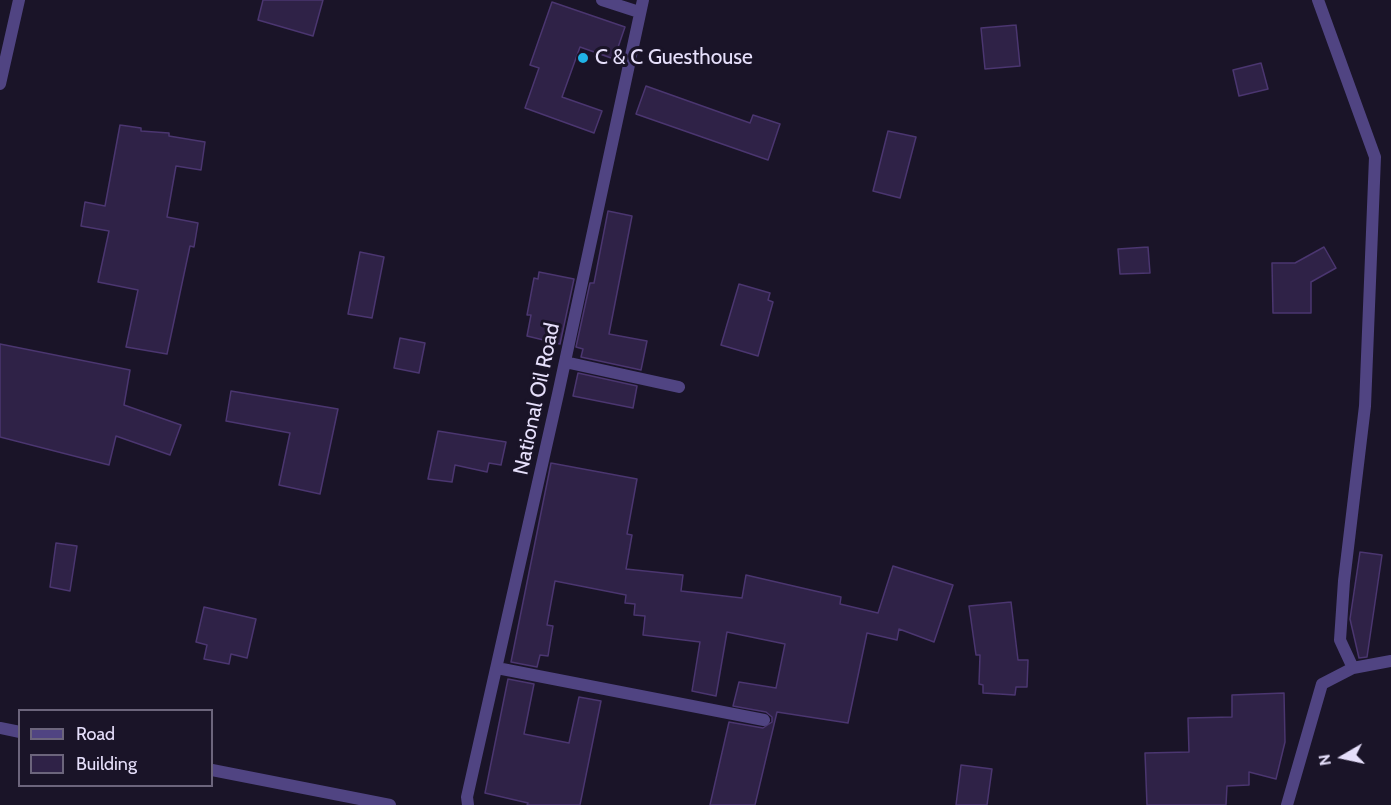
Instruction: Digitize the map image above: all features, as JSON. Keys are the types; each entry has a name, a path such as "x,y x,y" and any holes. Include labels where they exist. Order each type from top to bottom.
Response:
{"street":[{"path":"0,84 19,0"},
{"path":"602,0 641,6"},
{"path":"1318,0 1375,157 1365,406 1344,581 1340,640 1353,668"},
{"name":"National Oil Road","path":"468,805 467,797 565,362 641,6"},
{"path":"565,362 679,387"},
{"path":"1287,805 1322,684 1353,668 1391,661"},
{"path":"497,668 765,720"},
{"path":"0,728 18,732"},
{"path":"213,770 390,805"}],"building":[{"path":"263,0 323,0 313,36 258,20"},
{"path":"552,2 625,27 614,59 580,47 562,97 602,111 594,133 525,108 539,68 530,65"},
{"path":"1016,25 1020,66 985,69 981,28"},
{"path":"1261,63 1268,89 1239,96 1233,70"},
{"path":"646,86 750,123 753,115 780,124 768,160 636,114"},
{"path":"120,125 205,142 201,170 176,166 167,217 198,223 194,247 190,246 167,354 126,347 138,290 98,282 109,231 81,226 85,202 105,206"},
{"path":"888,131 916,137 900,198 873,191"},
{"path":"608,211 632,216 609,334 647,341 641,370 581,357 583,349 576,347 590,283 594,283"},
{"path":"1148,247 1150,273 1120,274 1118,249"},
{"path":"1324,247 1336,268 1311,282 1311,313 1273,313 1272,263 1295,263"},
{"path":"360,252 384,257 372,318 348,314"},
{"path":"539,272 574,279 560,344 527,336 531,315 527,315 534,278 538,279"},
{"path":"739,284 770,293 768,300 773,302 758,356 721,345"},
{"path":"400,338 425,343 419,373 394,368"},
{"path":"0,344 130,370 124,405 181,425 170,455 116,436 109,465 0,437"},
{"path":"578,373 637,386 633,408 573,396"},
{"path":"231,391 338,409 320,494 279,485 290,433 226,421"},
{"path":"438,431 506,442 501,465 489,463 487,472 455,465 452,482 428,479"},
{"path":"551,463 637,479 627,534 632,535 626,569 683,575 681,591 742,598 746,575 841,597 840,604 878,613 893,566 953,585 934,642 899,629 897,640 867,633 848,723 777,712 755,805 710,805 729,722 763,728 772,722 772,717 766,712 733,706 739,682 776,688 785,644 727,632 716,696 692,691 700,642 643,635 645,616 634,615 635,604 625,603 626,595 555,581 547,625 553,626 548,656 540,655 537,667 511,662"},
{"path":"56,543 77,546 70,591 50,587"},
{"path":"1360,552 1382,555 1367,657 1359,658 1350,619"},
{"path":"1011,602 1018,660 1028,660 1027,687 1016,687 1015,695 983,693 983,685 979,684 980,655 976,655 969,606"},
{"path":"204,607 256,619 247,658 231,654 229,664 204,659 207,645 196,642"},
{"path":"508,679 534,684 524,734 569,743 579,697 601,701 580,805 527,805 528,803 485,793"},
{"path":"1284,693 1285,742 1276,779 1249,772 1249,785 1227,786 1226,805 1147,805 1145,753 1189,752 1188,718 1232,717 1232,695"},
{"path":"961,765 992,769 987,805 956,805"}],"place":[{"name":"C & C Guesthouse","path":"583,58"}]}
